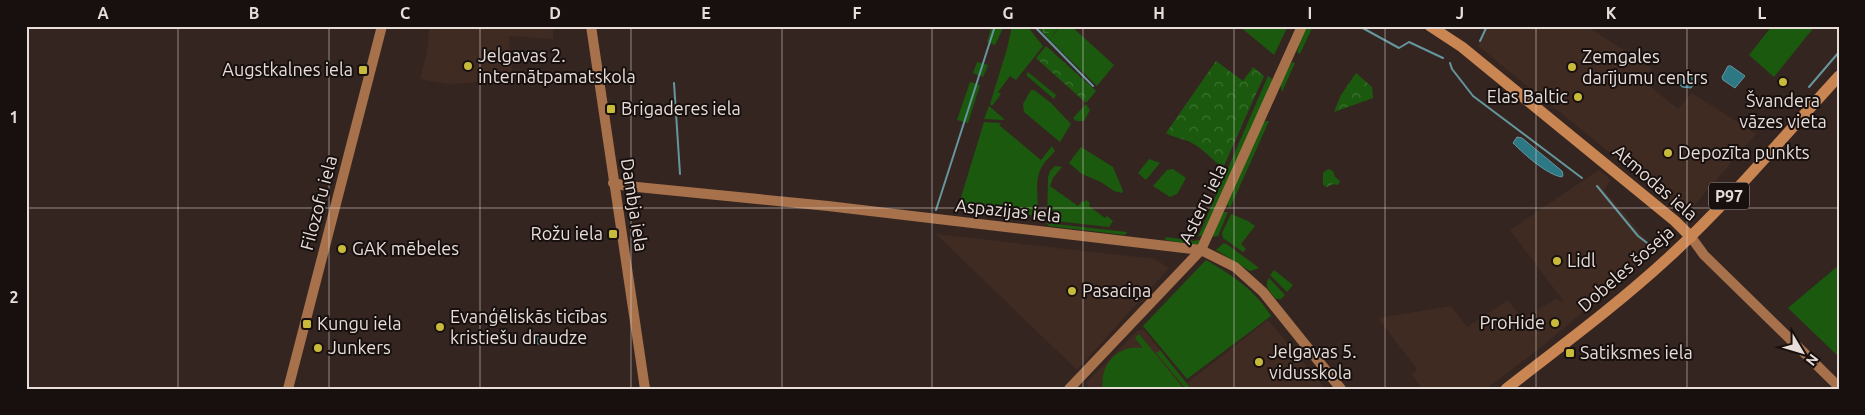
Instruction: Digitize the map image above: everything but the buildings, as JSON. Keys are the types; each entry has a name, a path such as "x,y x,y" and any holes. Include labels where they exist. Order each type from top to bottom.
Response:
{"main road":[{"name":"Atmodas iela","path":"1430,26 1462,47 1548,116 1675,221 1690,237"},
{"name":"Dobeles šoseja","path":"1506,389 1624,297 1690,237 1839,76"}],"street":[{"name":"Filozofu iela","path":"288,389 382,26"},
{"name":"Dambja iela","path":"591,26 645,389"},
{"name":"Asteru iela","path":"1070,389 1201,250 1302,26"},
{"name":"Aspazijas iela","path":"613,183 1201,250 1236,267 1263,292 1341,389"},
{"name":"Atmodas iela","path":"1690,237 1704,255 1839,387"}],"shaded area":[{"name":"Jelgavas 2. internātpamatskola","path":"424,26 553,26 553,39 509,36 513,80 449,84 420,79 427,52 429,28"},
{"path":"1488,26 1586,26 1652,68 1643,81 1678,109 1692,93 1756,134 1691,209 1682,211 1478,46"},
{"path":"1599,170 1611,180 1604,190 1656,251 1541,347 1486,389 1422,389 1412,375 1417,369 1378,318 1451,306 1467,327 1508,300 1522,319 1556,299 1564,302 1510,230"},
{"name":"Pasaciņa","path":"936,234 1155,259 1169,268 1077,370"},
{"name":"Jelgavas 5. vidusskola","path":"1268,320 1326,389 1091,389 1086,383 1137,331 1143,329 1187,383"}],"green space":[{"path":"992,26 1004,26 995,45 987,42"},
{"path":"1012,26 1027,26 1043,46 1016,80 1010,76 998,92 1001,94 992,106 990,104"},
{"path":"1037,26 1059,26 1050,40"},
{"path":"1060,26 1071,26 1114,65 1097,86 1050,40"},
{"path":"1239,26 1288,26 1274,55"},
{"path":"1305,26 1313,26 1300,54 1297,52"},
{"path":"1772,26 1815,26 1774,77 1749,55"},
{"path":"1046,46 1096,91 1086,103 1036,58"},
{"path":"1216,61 1243,81 1253,67 1264,76 1223,168 1196,145 1166,133"},
{"path":"977,62 988,65 983,77 973,73"},
{"path":"1292,62 1295,63 1282,92 1280,83"},
{"path":"1028,72 1056,95 1054,99 1026,75"},
{"path":"1356,73 1372,87 1373,98 1334,112 1341,95"},
{"path":"1268,76 1272,79 1273,84 1204,235 1198,237"},
{"path":"970,82 980,85 968,123 957,120"},
{"path":"1031,90 1034,90 1051,103 1071,124 1060,142 1024,112 1023,104"},
{"path":"1086,104 1090,110 1084,121 1076,121 1073,118"},
{"path":"989,106 1004,119 984,119"},
{"path":"1265,121 1269,121 1230,208 1227,204"},
{"path":"984,122 1001,123 999,125 1041,160 1052,146 1055,151 1044,163 1038,177 1038,216 958,207"},
{"path":"1081,147 1113,167 1123,191 1122,193 1114,191 1101,182 1082,174 1069,163"},
{"path":"1149,159 1160,163 1146,180 1138,173"},
{"path":"1055,166 1062,167 1053,178 1050,186 1078,206 1082,201 1086,200 1090,203 1089,206 1105,218 1107,216 1113,221 1109,227 1047,220 1048,177 1050,171"},
{"path":"1173,169 1186,178 1177,194 1170,197 1153,186 1167,170"},
{"path":"1328,169 1333,171 1335,177 1340,181 1338,185 1333,184 1327,187 1323,185 1323,173"},
{"path":"1228,212 1218,236 1211,237 1221,214"},
{"path":"1231,214 1255,226 1241,244 1246,249 1243,252 1223,238 1222,233"},
{"path":"1046,223 1127,232 1125,235 1049,226"},
{"path":"1166,237 1194,241 1203,239 1198,245 1165,240"},
{"path":"1224,243 1259,268 1250,271 1216,250"},
{"path":"1206,260 1242,284 1258,298 1271,316 1187,379 1143,326"},
{"path":"1839,265 1839,357 1788,308"},
{"path":"1274,270 1293,285 1287,292 1270,275"},
{"path":"1269,278 1285,295 1281,299 1276,299 1268,289 1267,281"},
{"path":"1139,334 1184,389 1103,389 1104,371 1112,358 1126,349 1143,348 1135,338"},
{"path":"1160,350 1191,389 1186,389 1156,353"}],"water":[{"path":"1728,66 1731,66 1745,76 1735,88 1723,80 1722,77"},
{"path":"1683,74 1687,79 1695,78 1696,81 1691,88 1682,87 1677,82 1677,78"},
{"path":"1517,137 1522,138 1562,171 1562,177 1543,168 1523,153 1513,143"},
{"path":"533,333 548,334 550,336 549,342 541,345 534,342 530,338"}],"waterway":[{"path":"936,210 995,26"},
{"path":"1034,26 1093,86"},
{"path":"1359,26 1399,48 1409,42 1443,58"},
{"path":"1480,41 1487,26"},
{"path":"1809,87 1839,52"},
{"path":"1450,63 1452,69 1473,96 1582,178"},
{"path":"674,83 680,174"},
{"path":"1597,186 1638,236 1655,249"}],"place":[{"name":"Jelgavas 2. internātpamatskola","path":"468,66"},
{"name":"Zemgales darījumu centrs","path":"1572,67"},
{"name":"Augstkalnes iela","path":"363,70"},
{"name":"Švandera vāzes vieta","path":"1783,82"},
{"name":"Elas Baltic","path":"1578,97"},
{"name":"Brigaderes iela","path":"611,109"},
{"name":"Depozīta punkts","path":"1668,153"},
{"name":"Rožu iela","path":"613,234"},
{"name":"GAK mēbeles","path":"342,249"},
{"name":"Lidl","path":"1557,261"},
{"name":"Pasaciņa","path":"1072,291"},
{"name":"ProHide","path":"1555,323"},
{"name":"Kungu iela","path":"307,324"},
{"name":"Evanģēliskās ticības kristiešu draudze","path":"440,327"},
{"name":"Junkers","path":"318,348"},
{"name":"Satiksmes iela","path":"1570,353"},
{"name":"Jelgavas 5. vidusskola","path":"1259,362"}]}
